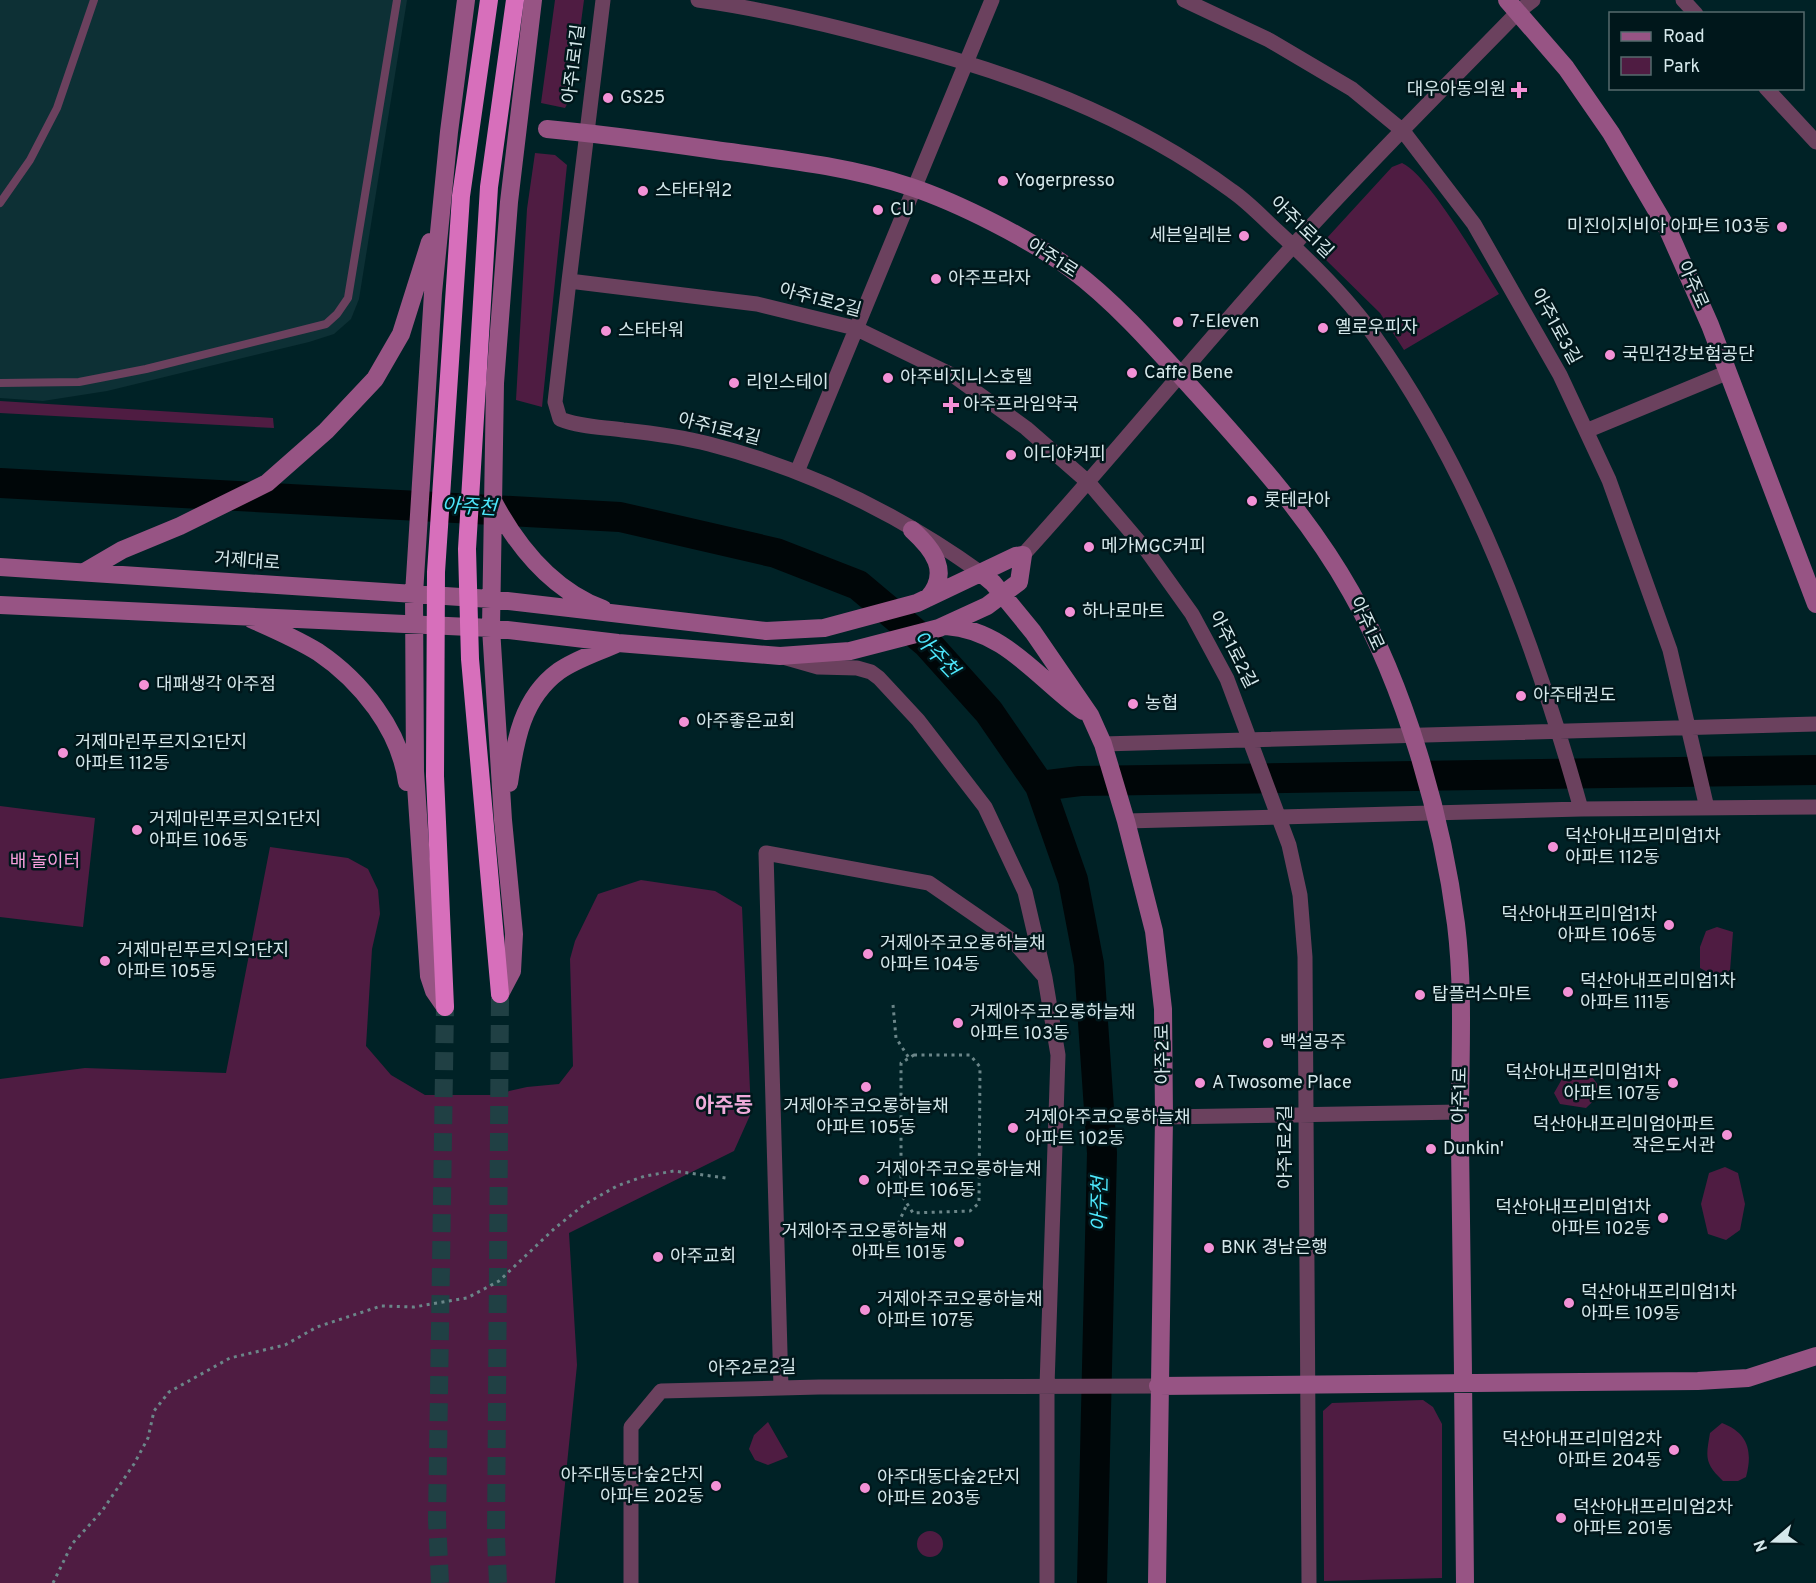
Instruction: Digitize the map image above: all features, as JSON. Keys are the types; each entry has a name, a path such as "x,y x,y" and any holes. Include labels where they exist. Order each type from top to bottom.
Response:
{"highway":[{"path":"445,1007 435,776 436,572 460,208 489,0"},
{"path":"500,994 470,658 467,549 489,187 515,0"}],"street":[{"path":"445,1007 434,991 429,976 415,771 414,594 426,376 442,202 466,0"},
{"path":"500,994 512,971 514,934 503,820 491,628 495,382 509,202 533,0"},
{"name":"아주1로1길","path":"587,132 603,0"},
{"name":"아주1로1길","path":"699,0 817,21 967,61 1042,87 1118,120 1175,152 1235,192 1293,245 1372,333 1429,426 1488,543 1559,732 1581,809"},
{"path":"797,472 992,0"},
{"name":"아주1로3길","path":"1184,0 1269,40 1352,89 1403,131 1474,224 1560,375 1609,480 1666,638 1690,727 1707,808"},
{"path":"1683,0 1694,12"},
{"path":"492,501 509,532 552,580 592,605 622,616 766,631 824,628 923,601 1023,555 1089,483 1179,374 1293,245 1403,131 1520,4"},
{"name":"아주로","path":"1520,4 1611,133 1668,230 1710,325 1726,373 1816,604"},
{"path":"1768,90 1816,142"},
{"name":"아주1로","path":"547,129 587,132 796,160 914,188 1005,229 1072,270 1132,325 1179,374 1254,457 1301,515 1352,593 1392,679 1412,737 1434,814 1456,923 1462,1018 1460,1112 1465,1583"},
{"path":"569,281 587,132"},
{"path":"86,571 123,550 180,526 267,483 326,431 375,379 401,334 442,202"},
{"name":"아주1로2길","path":"569,281 757,304 855,328 954,376 1026,428 1089,483 1147,551 1192,614 1227,679 1252,741 1289,846 1300,895 1305,957 1309,1583"},
{"name":"아주1로4길","path":"569,281 555,402 560,419 584,426 709,444 797,472 858,499 981,573"},
{"path":"1586,431 1726,373"},
{"path":"912,530 927,543 940,567 938,581 923,601"},
{"path":"0,605 491,628 618,643 780,656 850,651 942,627 1003,595 1018,582 1023,555"},
{"name":"거제대로","path":"0,567 491,599 622,616"},
{"name":"아주2로","path":"981,573 1003,595 1040,642 1090,716 1103,744 1126,821 1154,931 1163,1009 1164,1117 1158,1386 1157,1583"},
{"path":"241,615 318,652 344,674 371,702 401,754 409,800 420,832"},
{"path":"942,627 968,628 1007,646 1061,695 1090,716"},
{"path":"503,820 515,741 534,696 558,672 618,643"},
{"path":"780,656 818,667 857,668 871,672 918,720 986,807 1025,892 1046,978 1058,1055 1047,1386 1047,1583"},
{"path":"1103,744 1816,724"},
{"path":"1126,821 1277,815 1816,807"},
{"path":"781,1388 766,853 929,883 1012,941 1046,978"},
{"path":"1164,1117 1460,1112"},
{"path":"1158,1386 1306,1386 1748,1378 1816,1356"},
{"name":"아주2로2길","path":"632,1583 631,1427 661,1391 1158,1386"}],"lane":[{"path":"0,203 30,160 57,108 94,0"},
{"path":"0,383 80,382 146,369 326,324 337,314 348,298 397,0"}],"path":[{"path":"893,1005 896,1038 909,1058"},
{"path":"914,1055 970,1055 980,1067 979,1203 970,1211 913,1213 907,1204 901,1194 901,1063 914,1055"},
{"path":"53,1583 72,1544 102,1511 134,1464 148,1438 154,1412 169,1392 230,1358 285,1345 317,1327 381,1306 414,1307 467,1298 499,1281 555,1228 585,1204 617,1186 645,1176 674,1171 726,1178"},
{"path":"890,1244 907,1204"}],"shaded area":[{"path":"0,0 407,0 359,299 351,319 334,334 309,342 107,391 43,401 0,398"}],"green space":[{"path":"555,0 584,0 571,97 565,108 541,103"},
{"path":"535,153 555,155 567,165 542,407 516,400 527,209"},
{"path":"1402,163 1426,184 1499,294 1404,350 1380,313 1326,260 1322,252 1326,239 1392,167"},
{"path":"0,401 273,418 274,428 0,413"},
{"name":"배 놀이터","path":"0,806 95,818 83,927 0,917"},
{"path":"270,847 348,858 368,869 378,890 380,914 372,949 366,1046 391,1075 425,1095 492,1095 527,1087 559,1084 573,1066 570,959 575,941 598,894 641,880 715,891 742,907 751,1113 734,1151 569,1233 577,1365 555,1583 0,1583 0,1079 85,1068 226,1073"},
{"path":"1717,927 1733,932 1730,971 1715,976 1700,968 1700,947 1706,931"},
{"path":"1588,1071 1603,1092 1586,1108 1560,1104 1554,1093 1566,1072"},
{"path":"1725,1167 1738,1173 1745,1204 1740,1230 1726,1240 1708,1234 1701,1204 1709,1173"},
{"path":"1423,1400 1433,1407 1442,1424 1442,1578 1324,1581 1323,1411 1332,1403"},
{"path":"768,1422 788,1457 768,1465 755,1460 749,1449 754,1435"},
{"path":"1722,1423 1738,1432 1748,1451 1746,1477 1738,1481 1723,1481 1709,1464 1710,1433"},
{"path":"930,1531 939,1535 943,1544 939,1553 930,1557 921,1553 917,1544 921,1535"}],"waterway":[{"name":"아주천","path":"0,483 620,517 776,553 858,585 927,643 989,712 1040,786 1073,880 1089,964 1102,1153 1092,1583"},
{"path":"1040,786 1080,781 1816,770"}],"tunnel":[{"path":"498,1583 496,1538 500,994"},
{"path":"440,1583 437,1520 445,1007"}],"place":[{"name":"대우아동의원","path":"1519,90"},
{"name":"GS25","path":"608,98"},
{"name":"Yogerpresso","path":"1003,181"},
{"name":"스타타워2","path":"643,191"},
{"name":"CU","path":"878,210"},
{"name":"미진이지비아 아파트 103동","path":"1782,227"},
{"name":"세븐일레븐","path":"1244,236"},
{"name":"아주프라자","path":"936,279"},
{"name":"7-Eleven","path":"1178,322"},
{"name":"옐로우피자","path":"1323,328"},
{"name":"스타타워","path":"606,331"},
{"name":"국민건강보험공단","path":"1610,355"},
{"name":"Caffe Bene","path":"1132,373"},
{"name":"아주비지니스호텔","path":"888,378"},
{"name":"리인스테이","path":"734,383"},
{"name":"아주프라임약국","path":"951,405"},
{"name":"이디야커피","path":"1011,455"},
{"name":"롯테라아","path":"1252,501"},
{"name":"메가MGC커피","path":"1089,547"},
{"name":"하나로마트","path":"1070,612"},
{"name":"대패생각 아주점","path":"144,685"},
{"name":"아주태권도","path":"1521,696"},
{"name":"농협","path":"1133,704"},
{"name":"아주좋은교회","path":"684,722"},
{"name":"거제마린푸르지오1단지 아파트 112동","path":"63,753"},
{"name":"거제마린푸르지오1단지 아파트 106동","path":"137,830"},
{"name":"덕산아내프리미엄1차 아파트 112동","path":"1553,847"},
{"name":"덕산아내프리미엄1차 아파트 106동","path":"1669,925"},
{"name":"거제아주코오롱하늘채 아파트 104동","path":"868,954"},
{"name":"거제마린푸르지오1단지 아파트 105동","path":"105,961"},
{"name":"덕산아내프리미엄1차 아파트 111동","path":"1568,992"},
{"name":"탑플러스마트","path":"1420,995"},
{"name":"거제아주코오롱하늘채 아파트 103동","path":"958,1023"},
{"name":"백설공주","path":"1268,1043"},
{"name":"A Twosome Place","path":"1200,1083"},
{"name":"덕산아내프리미엄1차 아파트 107동","path":"1673,1083"},
{"name":"거제아주코오롱하늘채 아파트 105동","path":"866,1087"},
{"name":"거제아주코오롱하늘채 아파트 102동","path":"1013,1128"},
{"name":"덕산아내프리미엄아파트 작은도서관","path":"1727,1135"},
{"name":"Dunkin'","path":"1431,1149"},
{"name":"거제아주코오롱하늘채 아파트 106동","path":"864,1180"},
{"name":"덕산아내프리미엄1차 아파트 102동","path":"1663,1218"},
{"name":"거제아주코오롱하늘채 아파트 101동","path":"959,1242"},
{"name":"BNK 경남은행","path":"1209,1248"},
{"name":"아주교회","path":"658,1257"},
{"name":"덕산아내프리미엄1차 아파트 109동","path":"1569,1303"},
{"name":"거제아주코오롱하늘채 아파트 107동","path":"865,1310"},
{"name":"덕산아내프리미엄2차 아파트 204동","path":"1674,1450"},
{"name":"아주대동다숲2단지 아파트 202동","path":"716,1486"},
{"name":"아주대동다숲2단지 아파트 203동","path":"865,1488"},
{"name":"덕산아내프리미엄2차 아파트 201동","path":"1561,1518"}],"district":[{"name":"아주동","path":"724,1106"}]}
